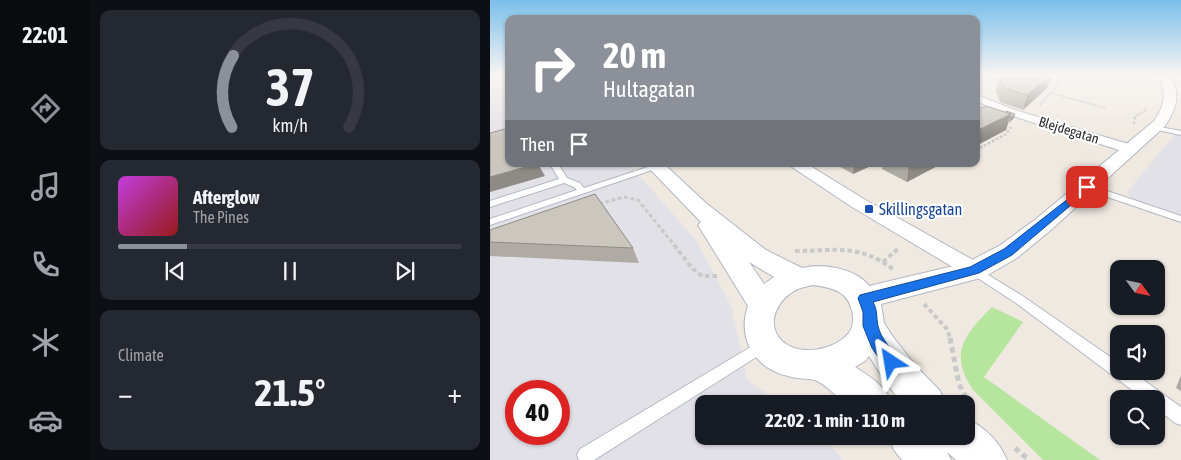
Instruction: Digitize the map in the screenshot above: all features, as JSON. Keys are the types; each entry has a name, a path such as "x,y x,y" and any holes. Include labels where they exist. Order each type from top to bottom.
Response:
{"street":[{"path":"868,312 911,287 974,270 1008,252 1087,187 1123,146 1155,128 1168,112 1172,96"},
{"name":"Blejdegatan","path":"980,98 1011,112 1123,146"},
{"path":"657,167 699,209 747,262 762,304 758,324 765,345 771,351 789,361 810,365 831,363 850,354 863,341 868,312"},
{"path":"801,167 974,270"},
{"path":"747,262 798,278"},
{"path":"762,304 777,288 798,278 821,275 836,278 856,288 868,312 880,348 917,395"},
{"path":"820,365 855,387 864,395"},
{"path":"975,431 997,451"},
{"path":"916,445 930,460"}],"lane":[{"path":"1155,128 1181,133"},
{"path":"556,167 564,180 577,185 582,191"},
{"path":"490,222 649,167"},
{"path":"490,204 564,180"},
{"path":"1087,187 1181,219"},
{"path":"974,270 1020,300 1110,365"},
{"path":"586,455 765,345"},
{"path":"1131,380 1181,417"}],"path":[{"path":"1063,96 1105,108"},
{"path":"1123,146 1134,129 1134,118 1152,105"},
{"path":"590,207 617,198 630,196 638,200 693,269 702,276 718,276 770,250 800,251 849,248 862,251 883,262 911,287 948,330 961,395"},
{"path":"883,262 914,235"},
{"path":"997,451 1029,460"}],"shaded area":[{"path":"490,96 505,96 505,167 632,167 696,240 732,308 747,380 769,395 695,395 695,445 830,445 843,460 490,460"},
{"path":"1181,127 1181,216 1132,199 1127,192"}],"green space":[{"path":"992,307 1023,322 984,377 1100,460 1043,460 973,390 962,365 963,345 974,326"}],"building":[{"path":"986,106 1011,114 980,129 980,108"},
{"path":"1006,111 1015,114 1010,119 1011,114"},
{"path":"505,129 505,167 525,167 490,177 490,133"},
{"path":"595,194 633,248 490,242 490,230"}],"place":[{"name":"Skillingsgatan","path":"869,209"}],"route":[{"path":"891,362 880,348 870,326 870,312 865,298 974,270 1008,252 1087,187"}]}
